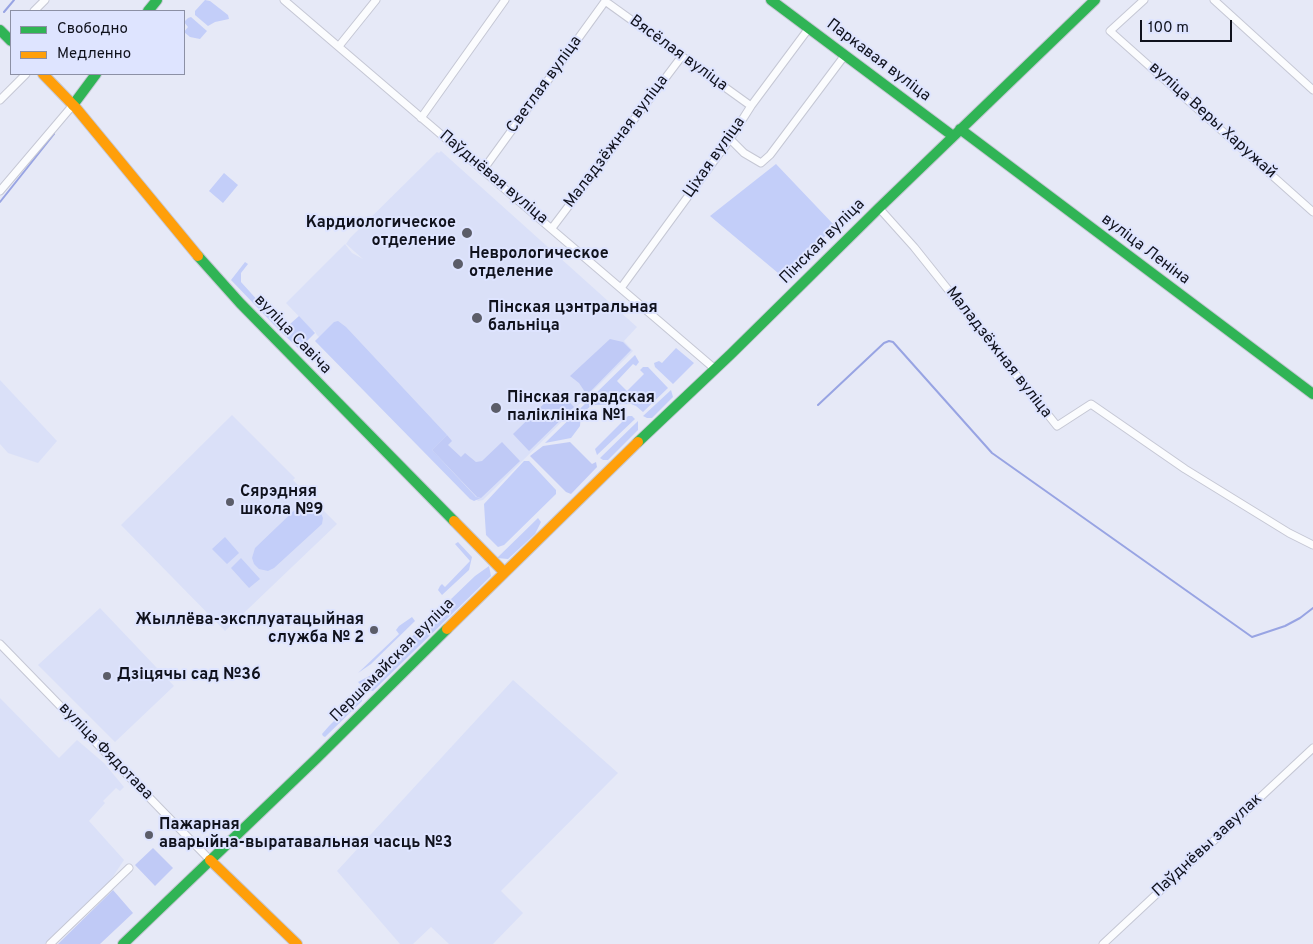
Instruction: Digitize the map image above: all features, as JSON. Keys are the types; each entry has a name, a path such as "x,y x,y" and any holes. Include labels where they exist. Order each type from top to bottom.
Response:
{"street":[{"path":"35,10 45,0"},
{"name":"Паўднёвая вуліца","path":"284,0 715,369"},
{"path":"338,46 376,0"},
{"path":"421,118 505,0"},
{"name":"Паркавая вуліца","path":"771,0 943,129 957,133"},
{"name":"Пінская вуліца","path":"683,399 1095,0"},
{"name":"вуліца Веры Харужай","path":"1144,0 1110,31 1313,212"},
{"path":"1214,0 1313,90"},
{"name":"Вясёлая вуліца","path":"606,1 751,106"},
{"name":"Светлая вуліца","path":"483,170 606,1"},
{"name":"Ціхая вуліца","path":"621,288 809,28"},
{"path":"0,30 10,37"},
{"path":"730,138 744,153 761,163 770,155 845,55"},
{"name":"Маладзёжная вуліца","path":"552,228 682,56"},
{"path":"0,100 25,75"},
{"name":"вуліца Савіча","path":"44,75 73,105 152,198 204,264 240,303 504,572"},
{"path":"0,191 73,105 95,75"},
{"name":"вуліца Леніна","path":"957,133 1313,394"},
{"name":"Маладзёжная вуліца","path":"879,208 920,254 1057,426 1091,404 1186,469 1290,534 1313,545"},
{"name":"Першамайская вуліца","path":"123,944 316,759 504,572 683,399"},
{"name":"вуліца Фядотава","path":"0,644 210,860"},
{"name":"Паўднёвы завулак","path":"1103,944 1313,748"},
{"path":"210,860 297,944"},
{"path":"50,944 129,868"}],"shaded area":[{"path":"205,0 210,1 228,15 229,19 215,22 208,26 195,15 195,11"},
{"path":"191,17 207,31 200,39 190,37 185,33 188,27 185,21"},
{"name":"Пінская цэнтральная бальніца","path":"441,151 637,327 624,341 633,351 483,500 478,501 286,303 345,244 352,253 363,259 346,244 350,238 437,152"},
{"path":"776,164 835,226 784,278 710,216"},
{"path":"224,173 238,185 223,203 209,191"},
{"path":"245,262 248,264 241,273 241,282 278,323 278,329 231,280"},
{"path":"299,316 315,333 299,349 281,332"},
{"path":"338,321 346,327 447,435 432,450 476,497 481,498 474,501 470,499 315,341 334,322"},
{"path":"610,339 623,342 631,350 587,395 579,383 570,376"},
{"path":"676,348 694,363 673,384 655,367 654,363 659,361 662,363"},
{"path":"635,355 639,362 636,366 633,364 617,381 627,391 644,374 640,370 643,367 648,367 668,388 643,412 631,404 592,405 581,414 580,426 571,438 545,443"},
{"path":"0,380 57,441 38,463 8,453 0,444"},
{"path":"558,390 574,407 529,451 513,434"},
{"path":"671,390 673,397 652,418 643,416"},
{"name":"Сярэдняя школа №9","path":"232,415 295,478 293,480 337,524 225,631 121,525"},
{"path":"628,416 632,416 635,419 597,455 595,449"},
{"path":"638,421 638,430 608,460 600,458"},
{"path":"447,435 452,441 448,445 461,457 465,453 476,462 482,461 502,442 520,461 481,498 477,497 432,450"},
{"path":"570,442 592,464 596,462 597,467 571,494 566,492 530,456 543,446"},
{"path":"524,461 529,461 556,490 556,494 504,545 498,547 486,535 484,504"},
{"path":"302,503 313,504 318,507 323,518 322,524 274,568 268,571 259,569 254,564 252,558 255,548"},
{"path":"538,518 541,522 535,534 508,559 497,558"},
{"path":"225,537 239,553 227,564 212,549"},
{"path":"458,542 472,557 469,570 442,595 438,590 440,586 442,584 445,587 470,561 455,544"},
{"path":"241,558 260,579 249,588 231,568"},
{"path":"489,566 491,576 373,691 365,689 358,682 373,674 475,576"},
{"name":"Дзіцячы сад №36","path":"100,608 174,686 115,742 38,665"},
{"path":"412,617 415,621 371,664 358,673 399,634 396,630 399,626"},
{"path":"513,680 618,773 501,891 523,913 493,944 449,944 431,927 413,944 400,944 337,871"},
{"path":"358,692 362,697 362,701 325,737 323,736 322,734 329,726 356,699 353,696"},
{"path":"0,698 59,758 77,740 104,763 124,787 120,791 116,788 103,801 105,803 89,821 124,860 110,881 45,944 0,944"},
{"path":"153,848 173,868 155,886 135,865"},
{"path":"113,890 133,913 100,944 58,944"}],"waterway":[{"path":"4,12 14,0"},
{"path":"0,202 54,134"},
{"path":"818,405 884,343 893,342 992,453 1252,637 1285,626 1313,608"}],"traffic: fast":[{"path":"149,10 157,0"},
{"path":"771,0 953,136"},
{"path":"638,442 1095,0"},
{"path":"0,30 10,40"},
{"path":"73,105 95,75"},
{"path":"960,129 1313,394"},
{"path":"198,256 240,303 454,521"},
{"path":"123,944 316,759 447,629"}],"traffic: slow":[{"path":"44,75 76,108 198,256"},
{"path":"447,629 638,442"},
{"path":"454,521 504,572"},
{"path":"210,860 297,944"}],"place":[{"name":"Кардиологическое отделение","path":"467,233"},
{"name":"Неврологическое отделение","path":"458,264"},
{"name":"Пінская цэнтральная бальніца","path":"477,318"},
{"name":"Пінская гарадская паліклініка №1","path":"496,408"},
{"name":"Сярэдняя школа №9","path":"230,502"},
{"name":"Жыллёва-эксплуатацыйная служба № 2","path":"374,630"},
{"name":"Дзіцячы сад №36","path":"107,676"},
{"name":"Пажарная аварыйна-выратавальная часць №3","path":"149,835"}]}
